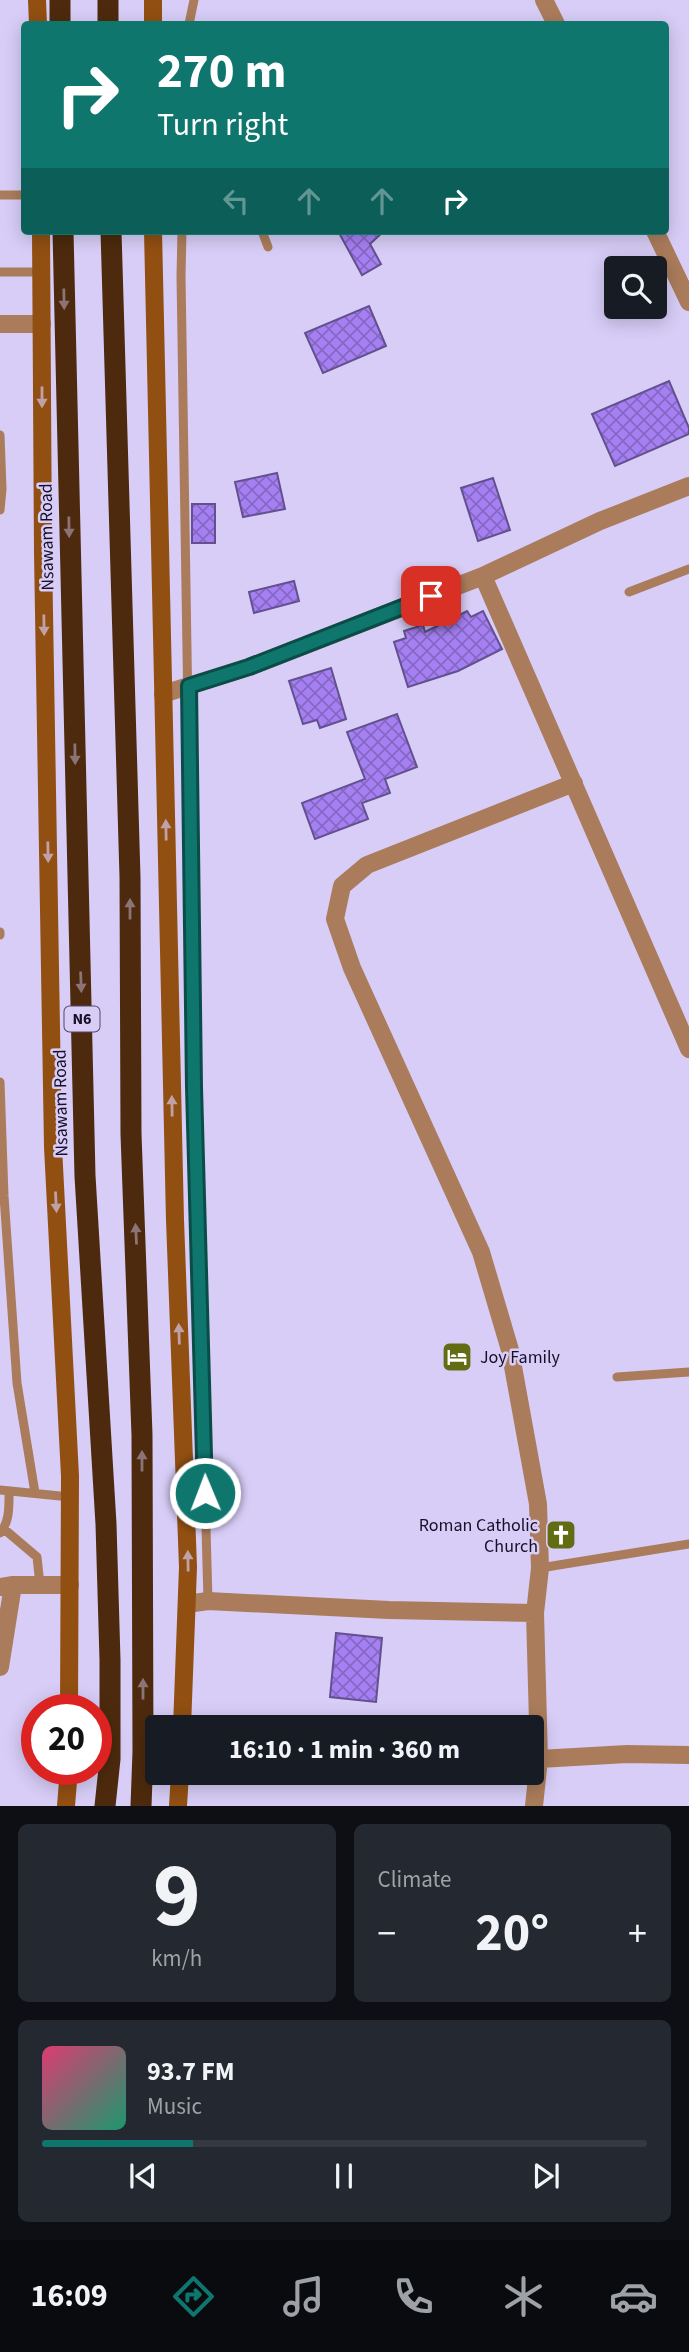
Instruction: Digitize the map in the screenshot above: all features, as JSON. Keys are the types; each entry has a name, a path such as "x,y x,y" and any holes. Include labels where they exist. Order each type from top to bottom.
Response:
{"highway":[{"path":"60,0 60,21"},
{"path":"108,0 108,21"},
{"name":"Nsawam Road","path":"62,235 85,1175 106,1524 110,1660 110,1759 105,1806"},
{"path":"111,235 130,877 131,1135 142,1435 141,1806"}],"main road":[{"path":"37,0 38,21"},
{"path":"153,0 153,21"},
{"path":"41,235 43,553 53,1147 70,1497 69,1694"},
{"path":"153,235 175,1220 188,1567 182,1715"},
{"path":"66,1806 68,1785"},
{"path":"177,1806 179,1785"}],"street":[{"path":"544,0 554,21"},
{"path":"657,235 689,302"},
{"path":"0,324 42,324"},
{"path":"163,694 249,667 483,576 600,521 689,486"},
{"path":"483,576 689,1049"},
{"path":"538,1715 535,1613 540,1568 538,1504 510,1350 481,1252 352,968 335,919 342,886 367,865 574,783"},
{"path":"0,1667 6,1586 69,1585"},
{"path":"187,1604 208,1601 389,1611 535,1613"},
{"path":"544,1759 627,1754 689,1755"},
{"path":"534,1806 536,1785"}],"lane":[{"path":"190,21 194,0"},
{"path":"0,195 21,195"},
{"path":"182,235 194,1087 208,1601"},
{"path":"264,235 268,247"},
{"path":"0,272 41,272"},
{"path":"0,435 0,510"},
{"path":"629,592 689,569"},
{"path":"0,1082 2,1196 17,1383 35,1493"},
{"path":"617,1377 689,1372"},
{"path":"40,1585 37,1558 2,1531 9,1512 5,1490 70,1497"},
{"path":"540,1568 689,1544"}],"building":[{"path":"340,235 380,235 370,244 381,264 362,275"},
{"path":"369,306 386,346 323,373 305,333"},
{"path":"669,381 689,428 689,434 615,466 592,414"},
{"path":"277,473 285,509 243,517 235,482"},
{"path":"493,478 510,530 478,541 461,488"},
{"path":"192,504 215,504 215,543 192,543"},
{"path":"294,581 299,601 254,613 249,592"},
{"path":"467,611 471,617 483,611 502,649 458,671 408,687 394,642 406,638 404,631 423,625 425,632"},
{"path":"331,668 346,719 320,728 317,720 303,724 289,681"},
{"path":"397,714 417,767 385,779 390,793 362,803 368,819 315,839 302,803 365,779 347,732"},
{"path":"336,1633 382,1638 376,1702 330,1697"}],"place":[{"name":"Joy Family","path":"457,1357"},
{"name":"Roman Catholic Church","path":"561,1535"}],"route":[{"path":"205,1493 194,1087 189,686 249,667 431,596"}]}
